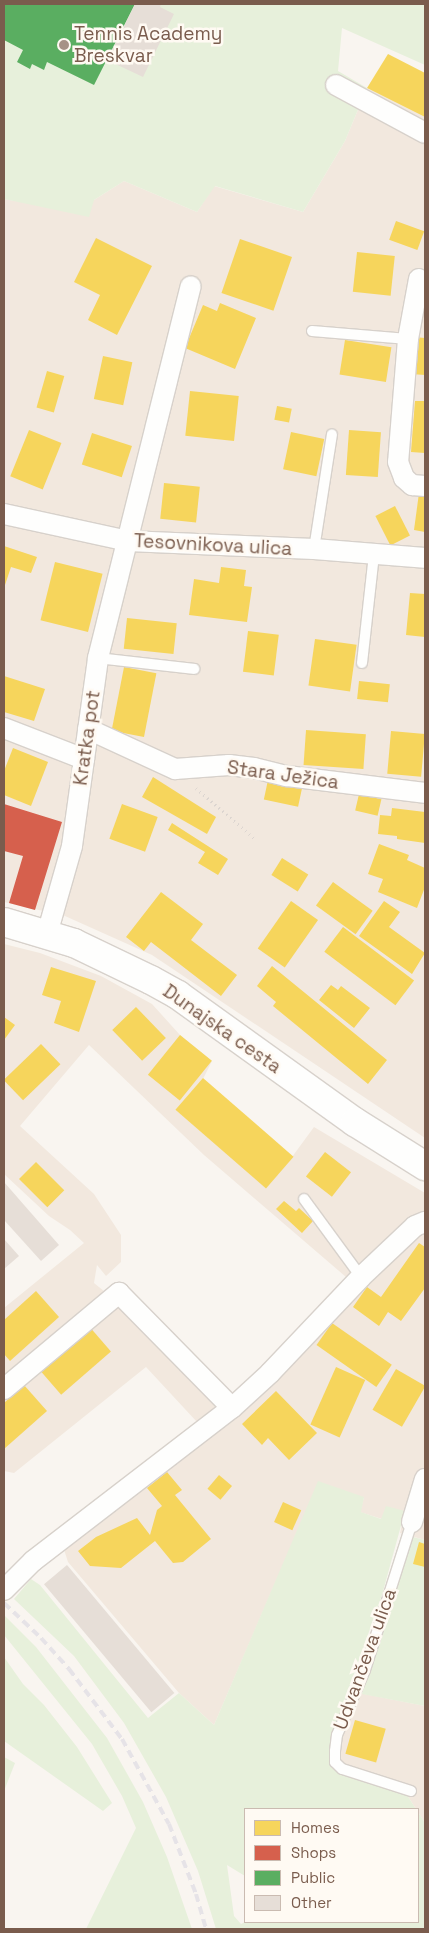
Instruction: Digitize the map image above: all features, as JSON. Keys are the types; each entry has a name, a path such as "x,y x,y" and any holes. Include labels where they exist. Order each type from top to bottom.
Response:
{"main road":[{"name":"Dunajska cesta","path":"4,922 74,943 130,968 178,995 341,1113 425,1166"}],"street":[{"path":"336,85 425,133"},
{"path":"419,279 408,339 398,462 404,478 412,485 425,486"},
{"name":"Kratka pot","path":"47,934 72,846 98,658 192,286"},
{"name":"Tesovnikova ulica","path":"4,514 128,541 314,549 425,558"},
{"path":"4,728 84,759"},
{"name":"Stara Ježica","path":"88,729 175,769 229,765 254,768 287,776 425,793"},
{"path":"4,1590 32,1562 232,1408 270,1373 361,1277 416,1226 425,1222"},
{"path":"4,1389 119,1293 232,1408"},
{"name":"Udvančeva ulica","path":"412,1522 425,1479"}],"lane":[{"path":"312,331 408,339"},
{"path":"314,549 332,434"},
{"path":"362,663 374,554"},
{"path":"98,658 194,669"},
{"path":"304,1199 361,1277"},
{"name":"Udvančeva ulica","path":"412,1522 365,1670 338,1735 335,1750 335,1762 342,1769 412,1791"}],"path":[{"path":"175,769 255,839"}],"shaded area":[{"path":"367,88 425,117 425,1138 152,955 65,916 4,902 4,199 15,201 94,200 124,181 197,212 214,186 303,212 345,141"},
{"path":"4,944 40,953 101,976 152,1004 180,1035 212,1061 203,1079 292,1157 314,1127 425,1193 425,1540 400,1533 405,1512 382,1519 360,1512 364,1497 273,1588 214,1725 179,1693 68,1562 58,1531 197,1422 146,1367 14,1473 4,1471 4,1308 84,1243 70,1230 49,1216 4,1174","holes":["89,1045 204,1155 346,1277 270,1358 219,1406 131,1313 94,1283 97,1265 106,1276 121,1262 121,1235 94,1194 20,1126"]},
{"path":"349,1691 425,1706 425,1823 419,1814 419,1808 415,1808 407,1795 337,1773 329,1763 328,1752"}],"green space":[{"path":"4,4 425,4 425,65 342,28 338,71 367,88 345,141 303,212 215,186 197,212 124,181 94,200 89,217 4,199"},
{"path":"318,1481 364,1497 361,1512 381,1519 386,1506 405,1511 382,1595 333,1733 329,1763 338,1773 407,1795 415,1808 244,1808 244,1875 227,1865 234,1916 241,1924 419,1923 419,1814 425,1823 425,1929 216,1929 198,1871 166,1797 124,1723 74,1656 14,1599 31,1579 40,1585 148,1718 179,1693 214,1725"},
{"path":"413,1537 425,1540 425,1706 362,1694"},
{"path":"4,1615 36,1647 107,1738 143,1802 167,1857 192,1929 86,1929 136,1828 122,1796 92,1744 4,1635"},
{"path":"4,1657 23,1684 44,1705 77,1747 112,1803 103,1811 4,1741"},
{"path":"4,1757 15,1763 4,1791"}],"building: Homes":[{"path":"388,54 425,73 425,117 367,88"},
{"path":"396,221 424,231 417,250 389,240"},
{"path":"96,238 152,266 117,335 88,320 100,295 74,282"},
{"path":"240,239 292,257 273,311 221,293"},
{"path":"357,252 395,256 391,296 353,292"},
{"path":"220,303 256,318 235,369 185,348 203,305 217,311"},
{"path":"414,337 425,338 425,375 411,374"},
{"path":"345,340 391,347 386,382 340,375"},
{"path":"103,356 132,362 123,405 94,399"},
{"path":"47,371 64,376 54,412 37,408"},
{"path":"190,391 239,396 234,441 185,436"},
{"path":"415,401 425,401 425,453 411,452"},
{"path":"277,406 292,409 289,423 274,420"},
{"path":"29,430 61,443 43,489 10,476"},
{"path":"349,430 381,432 378,477 346,475"},
{"path":"291,432 324,439 316,476 283,469"},
{"path":"92,433 132,446 122,477 82,464"},
{"path":"164,483 200,487 196,523 160,519"},
{"path":"419,493 425,494 425,532 414,530"},
{"path":"395,506 410,535 390,545 375,516"},
{"path":"4,546 37,557 31,573 11,567 4,588"},
{"path":"55,562 103,574 88,632 40,620"},
{"path":"221,567 246,570 244,586 252,587 247,622 189,615 194,579 219,583"},
{"path":"410,593 425,594 425,637 406,635"},
{"path":"127,618 177,623 173,654 124,649"},
{"path":"248,631 279,635 274,675 243,672"},
{"path":"315,639 357,645 350,691 308,686"},
{"path":"124,667 156,673 144,737 112,731"},
{"path":"4,676 45,689 34,721 4,712"},
{"path":"359,681 390,684 388,702 357,699"},
{"path":"306,730 366,734 363,769 304,765"},
{"path":"391,731 425,734 421,777 387,774"},
{"path":"13,748 48,762 31,806 4,795 4,771"},
{"path":"153,777 216,817 207,834 142,797"},
{"path":"268,780 302,787 298,807 264,800"},
{"path":"359,794 381,799 378,816 355,811"},
{"path":"122,804 158,817 145,852 109,839"},
{"path":"392,808 425,812 425,843 397,839 397,836 378,834 380,815 391,816"},
{"path":"172,823 228,859 218,875 198,863 205,852 168,830"},
{"path":"379,844 409,855 407,860 425,868 425,887 417,908 378,892 383,879 368,874"},
{"path":"282,858 308,874 298,891 271,875"},
{"path":"333,882 373,911 356,934 316,905"},
{"path":"161,892 203,924 191,940 237,975 221,996 151,942 144,951 126,937"},
{"path":"291,901 318,920 285,967 258,949"},
{"path":"384,901 400,912 389,927 425,953 412,974 359,936"},
{"path":"343,927 414,981 395,1005 324,952"},
{"path":"272,966 387,1060 368,1084 273,1006 276,1002 257,986"},
{"path":"51,967 96,981 79,1032 54,1023 61,1001 42,995"},
{"path":"331,985 338,990 341,986 370,1008 354,1028 319,1000"},
{"path":"136,1007 166,1038 142,1061 112,1030"},
{"path":"4,1017 15,1025 4,1040"},
{"path":"180,1035 212,1061 180,1100 148,1075"},
{"path":"41,1044 60,1064 23,1100 4,1080"},
{"path":"203,1078 294,1157 266,1188 175,1110"},
{"path":"325,1152 351,1172 332,1197 306,1176"},
{"path":"36,1162 64,1190 47,1207 19,1179"},
{"path":"284,1201 296,1211 299,1208 313,1221 302,1233 276,1209"},
{"path":"419,1243 425,1247 425,1288 401,1321 388,1312 379,1326 353,1307 367,1287 381,1297"},
{"path":"36,1291 59,1317 10,1361 4,1354 4,1320"},
{"path":"332,1323 392,1365 376,1387 317,1345"},
{"path":"88,1325 111,1351 61,1395 38,1368"},
{"path":"336,1367 365,1380 340,1438 310,1425"},
{"path":"396,1369 425,1386 402,1427 372,1410"},
{"path":"24,1385 47,1411 4,1449 4,1403"},
{"path":"276,1391 317,1433 289,1460 268,1438 262,1445 242,1424"},
{"path":"167,1472 182,1490 175,1495 211,1539 183,1562 173,1563 155,1541 121,1568 90,1566 78,1551 96,1537 137,1518 150,1535 157,1510 162,1506 147,1488"},
{"path":"219,1475 232,1486 220,1500 207,1489"},
{"path":"283,1502 301,1510 292,1530 274,1522"},
{"path":"419,1542 425,1544 425,1567 413,1564"},
{"path":"355,1720 386,1729 376,1762 345,1754"}],"building: Shops":[{"path":"4,804 62,822 35,910 9,903 23,856 4,851"}],"building: Public":[{"name":"Tennis Academy Breskvar","path":"4,4 135,4 94,85 47,62 44,70 32,64 30,69 17,62 23,50 4,40"}],"building: Other":[{"path":"135,4 161,4 160,7 174,14 143,77 107,60"},
{"path":"4,1182 59,1245 41,1261 4,1220"},
{"path":"4,1239 19,1256 4,1269"},
{"path":"67,1565 174,1693 151,1712 44,1584"}],"railway":[{"path":"4,1603 41,1638 69,1669 122,1739 169,1824 196,1894 206,1929"}],"place":[{"name":"Tennis Academy Breskvar","path":"64,45"}]}
